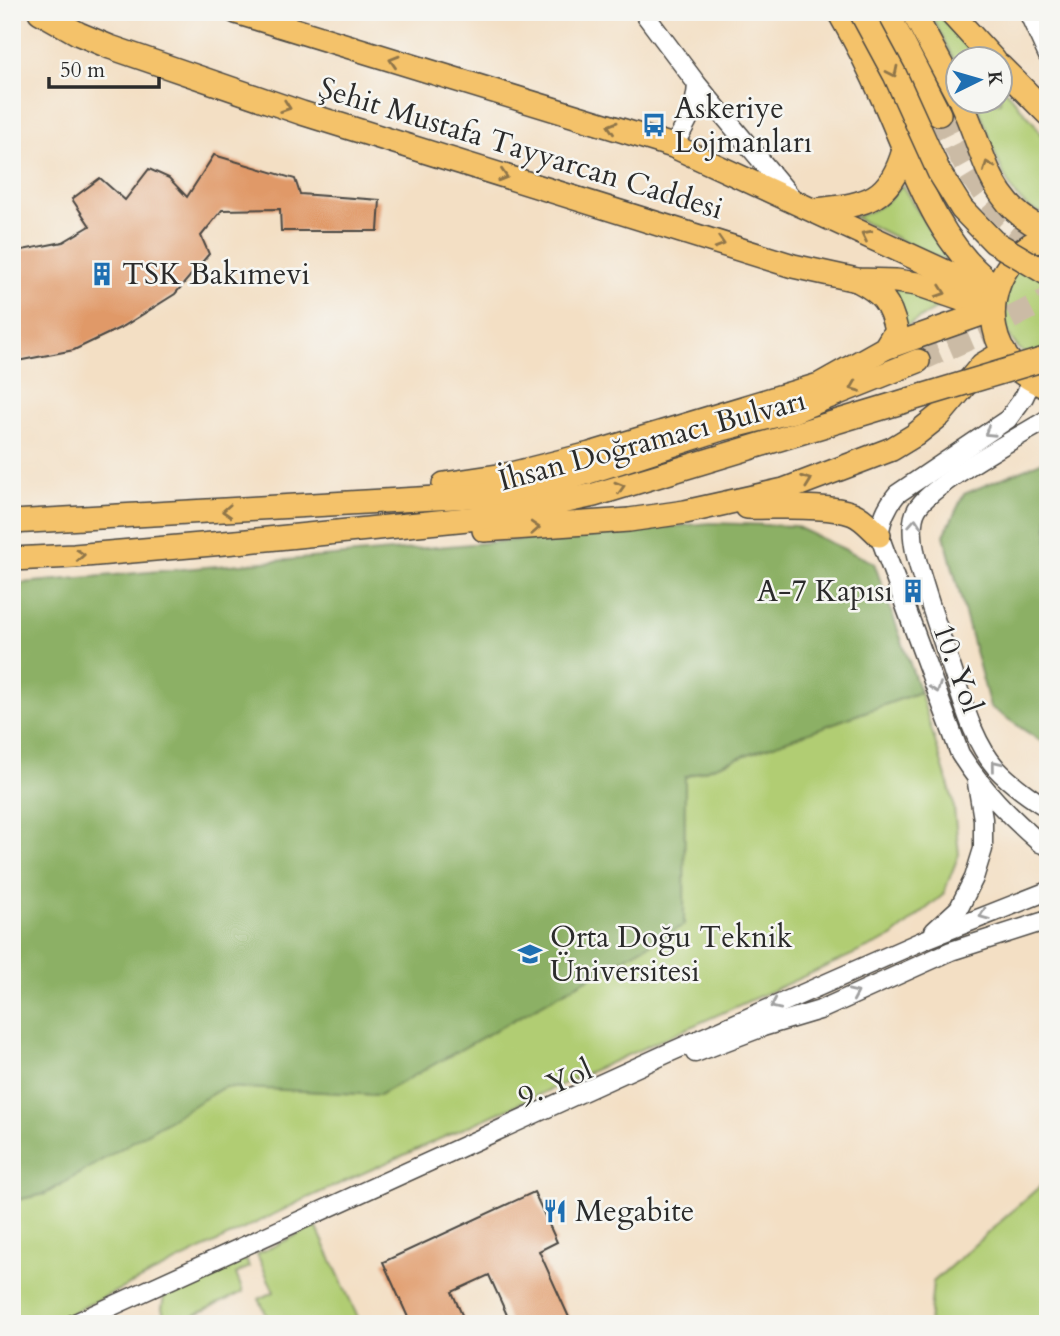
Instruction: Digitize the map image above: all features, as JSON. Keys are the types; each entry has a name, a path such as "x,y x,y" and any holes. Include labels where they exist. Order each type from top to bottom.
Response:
{"main road":[{"name":"Şehit Mustafa Tayyarcan Caddesi","path":"40,12 79,34 110,47 302,113 793,266 857,280 896,281 995,299"},
{"name":"Şehit Mustafa Tayyarcan Caddesi","path":"236,12 673,146 816,210 957,277 995,299"},
{"path":"839,12 883,97 918,181 946,230 995,299"},
{"path":"861,12 895,75 939,172 962,209 994,242 1048,274"},
{"path":"887,12 939,114"},
{"path":"914,12 944,69"},
{"path":"950,12 981,46"},
{"path":"1014,80 1048,114"},
{"path":"967,116 999,193 1018,215 1048,233 1014,257 1007,266 995,299 994,325 1004,352 1021,373 1040,384"},
{"path":"816,210 870,200 881,192 896,174 904,150"},
{"path":"946,230 973,230 982,226 992,214 999,193"},
{"path":"857,280 875,290 891,308 896,330 885,348"},
{"path":"271,509 511,474 564,461 819,385 885,348 995,299"},
{"path":"247,541 553,527 629,520 784,490 892,449 940,415 982,365 1004,352"},
{"name":"İhsan Doğramacı Bulvarı","path":"12,559 247,541 498,516 554,505 1048,358"},
{"name":"İhsan Doğramacı Bulvarı","path":"12,522 489,495 551,484 718,430 793,411 918,361"},
{"path":"712,506 831,509 862,519 878,535"}],"street":[{"path":"643,12 697,84 794,200"},
{"path":"1028,12 1048,56"},
{"path":"673,146 690,118 697,100 697,84"},
{"path":"878,535 888,505 897,494 1008,419 1024,397 1040,384"},
{"name":"10. Yol","path":"1048,419 991,453 926,498 916,510 914,522 916,554 933,613 968,716 981,745 998,769 1048,808"},
{"name":"10. Yol","path":"878,535 960,754 1000,808 1040,843 1048,846"},
{"path":"890,567 916,554"},
{"path":"912,624 933,613"},
{"name":"9. Yol","path":"924,940 959,908 974,878 983,849 984,819 976,779"},
{"name":"9. Yol","path":"73,1324 666,1054 924,940 1048,891"},
{"name":"9. Yol","path":"95,1324 672,1061 763,1027 820,1010 951,951 1048,920"}],"green space":[{"path":"937,13 966,46 947,46 932,17"},
{"path":"1014,100 1034,123 1046,143 1048,213 1033,210 1021,201 1010,187 982,116 1014,116"},
{"path":"902,185 954,263 926,253 854,217 881,206"},
{"path":"1048,244 1048,369 1027,356 1012,340 1004,310 1011,276"},
{"path":"886,286 950,301 904,327"},
{"path":"1048,459 1048,746 990,707 944,535 964,494"},
{"path":"711,523 795,526 874,563 920,692 685,777 684,925 379,1095 224,1087 45,1194 12,1201 12,584"},
{"path":"920,692 953,800 959,854 943,895 892,937 303,1200 49,1324 12,1324 12,1201 45,1194 224,1086 379,1095 683,925 685,777"},
{"path":"1048,1179 1048,1324 929,1324 933,1282"},
{"path":"316,1226 361,1324 271,1324 259,1299 274,1292 257,1254"},
{"path":"246,1259 249,1267 236,1274 243,1292 186,1319 187,1324 167,1324 162,1309 164,1296"}],"building":[{"name":"TSK Bakımevi","path":"214,155 295,179 300,194 380,200 378,231 281,231 280,209 222,210 201,236 209,254 175,294 124,326 74,350 12,362 12,252 63,242 90,226 72,199 100,178 125,200 149,169 169,178 187,197"},
{"path":"534,1192 557,1242 539,1251 572,1324 511,1324 489,1275 452,1292 466,1324 411,1324 383,1262"}],"tunnel":[{"path":"939,114 970,174 994,207 1027,235 1048,248"},
{"path":"918,361 982,333 1048,299"}],"place":[{"name":"Askeriye Lojmanları","path":"654,125"},
{"name":"TSK Bakımevi","path":"102,274"},
{"name":"A-7 Kapısı","path":"913,591"},
{"name":"Orta Doğu Teknik Üniversitesi","path":"530,954"},
{"name":"Megabite","path":"555,1211"}]}
